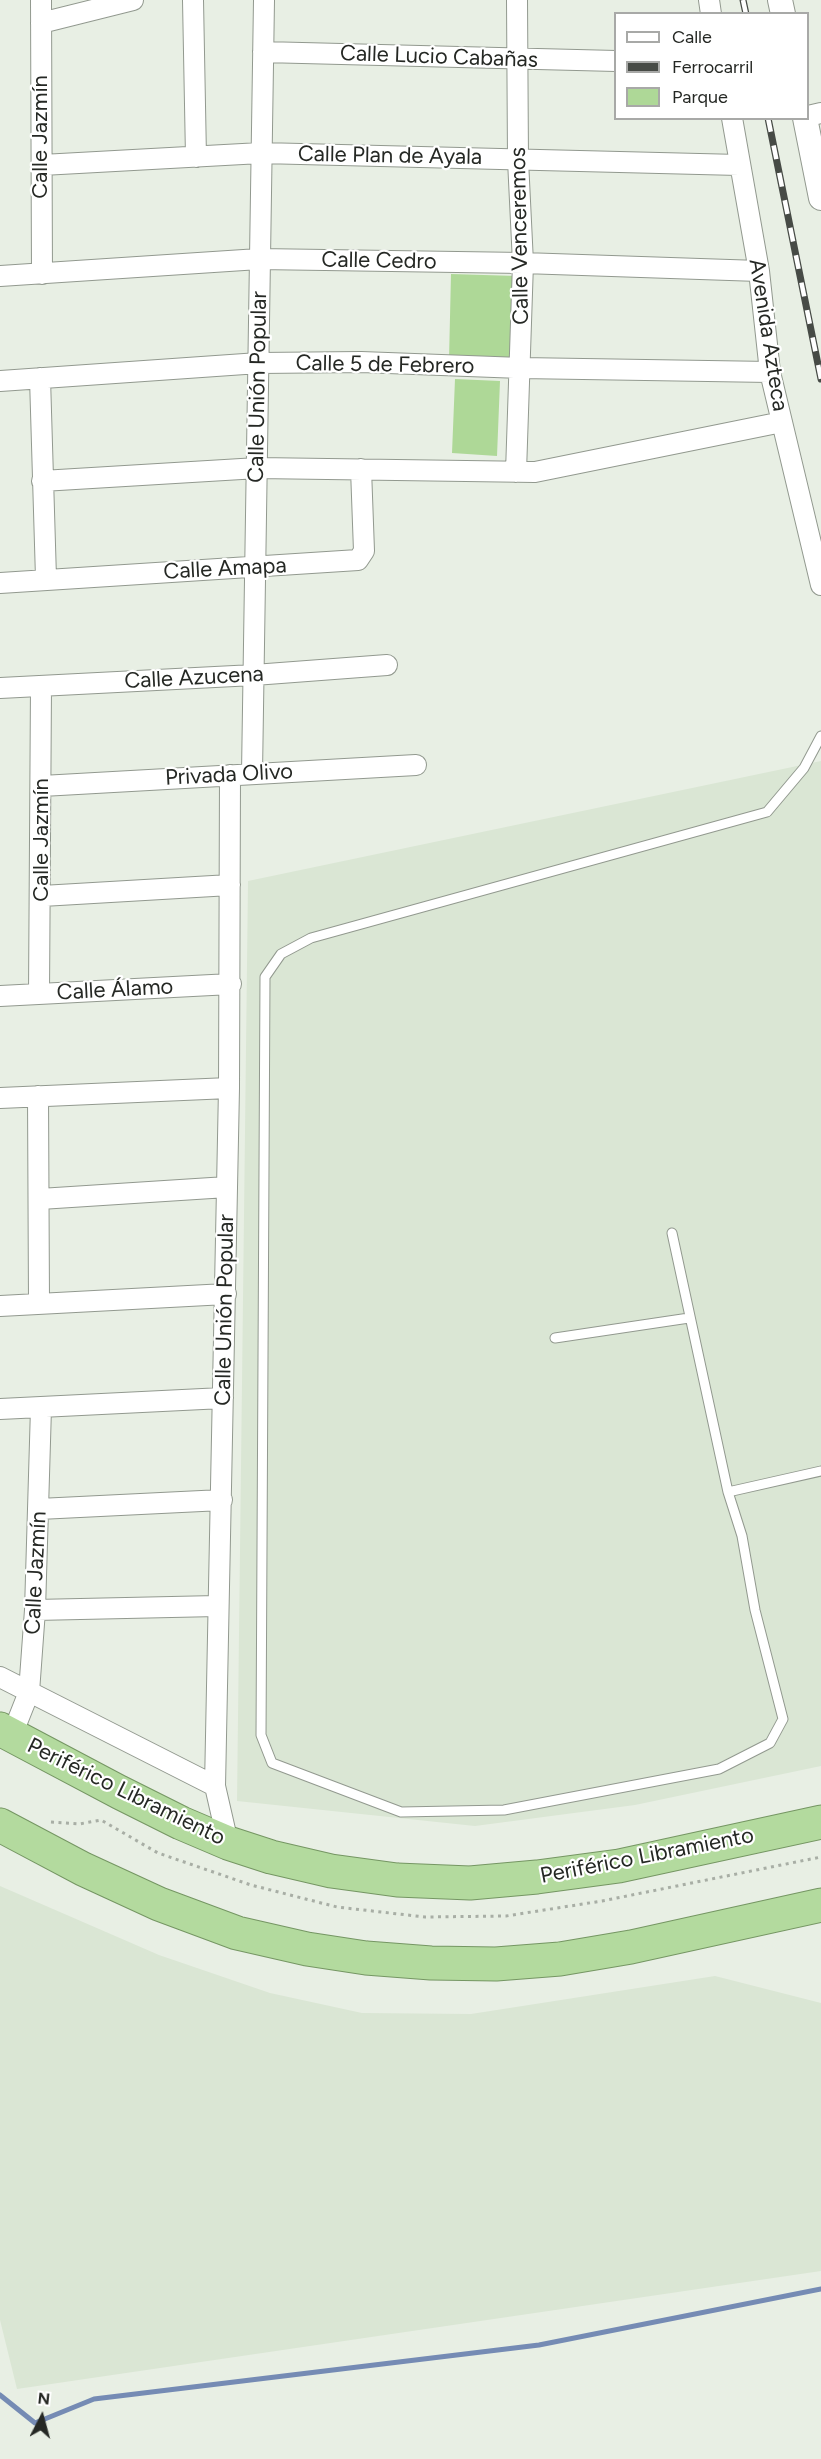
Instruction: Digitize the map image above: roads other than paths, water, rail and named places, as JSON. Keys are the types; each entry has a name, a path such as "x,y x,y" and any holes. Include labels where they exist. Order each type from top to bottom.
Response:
{"highway":[{"name":"Periférico Libramiento","path":"6,1732 161,1813 228,1843 271,1857 331,1871 397,1880 470,1883 619,1866 821,1822"},
{"path":"0,1825 92,1874 159,1904 237,1933 307,1949 366,1958 474,1964 561,1959 632,1947 821,1905"}],"street":[{"name":"Calle Jazmín","path":"41,0 42,274"},
{"path":"41,23 133,0"},
{"path":"193,0 196,157"},
{"name":"Calle Unión Popular","path":"252,773 264,0"},
{"name":"Calle Venceremos","path":"516,0 518,160 523,263 516,472"},
{"name":"Calle Lucio Cabañas","path":"263,52 614,61"},
{"name":"Avenida Azteca","path":"732,120 759,271 770,372 821,585"},
{"path":"807,120 821,198"},
{"name":"Calle Plan de Ayala","path":"42,165 261,153 739,165"},
{"name":"Calle Cedro","path":"0,276 260,259 523,263 759,271"},
{"name":"Calle 5 de Febrero","path":"0,381 259,363 361,362 521,368 770,372"},
{"path":"40,378 46,578"},
{"path":"42,481 258,468 535,472 782,422"},
{"name":"Calle Amapa","path":"0,583 46,578 256,568 358,560 364,551 361,469"},
{"name":"Calle Azucena","path":"0,688 254,675 387,665"},
{"name":"Calle Jazmín","path":"39,994 42,896 41,686"},
{"name":"Privada Olivo","path":"42,786 416,765"},
{"name":"Calle Unión Popular","path":"228,1843 215,1786 217,1606 222,1500 228,1187 231,984 230,775"},
{"path":"42,896 230,885"},
{"name":"Calle Álamo","path":"0,996 231,984"},
{"path":"0,1098 229,1088"},
{"path":"38,1096 39,1303"},
{"path":"40,1199 228,1187"},
{"path":"0,1306 226,1294"},
{"path":"0,1409 223,1398"},
{"name":"Calle Jazmín","path":"6,1732 29,1692 35,1610 41,1408"},
{"path":"39,1509 222,1500"},
{"path":"35,1610 217,1606"},
{"path":"0,1677 215,1786"}],"lane":[{"path":"672,1233 728,1492 742,1536 754,1610 783,1719 770,1743 718,1769 504,1810 400,1812 272,1763 261,1735 265,977 281,954 311,938 767,812 804,768 821,736"},
{"path":"555,1338 689,1318"},
{"path":"728,1492 821,1471"}],"waterway":[{"path":"0,2395 35,2423 94,2399 539,2345 821,2289"}],"railway":[{"path":"743,0 746,12"},
{"path":"768,120 821,379"}]}
